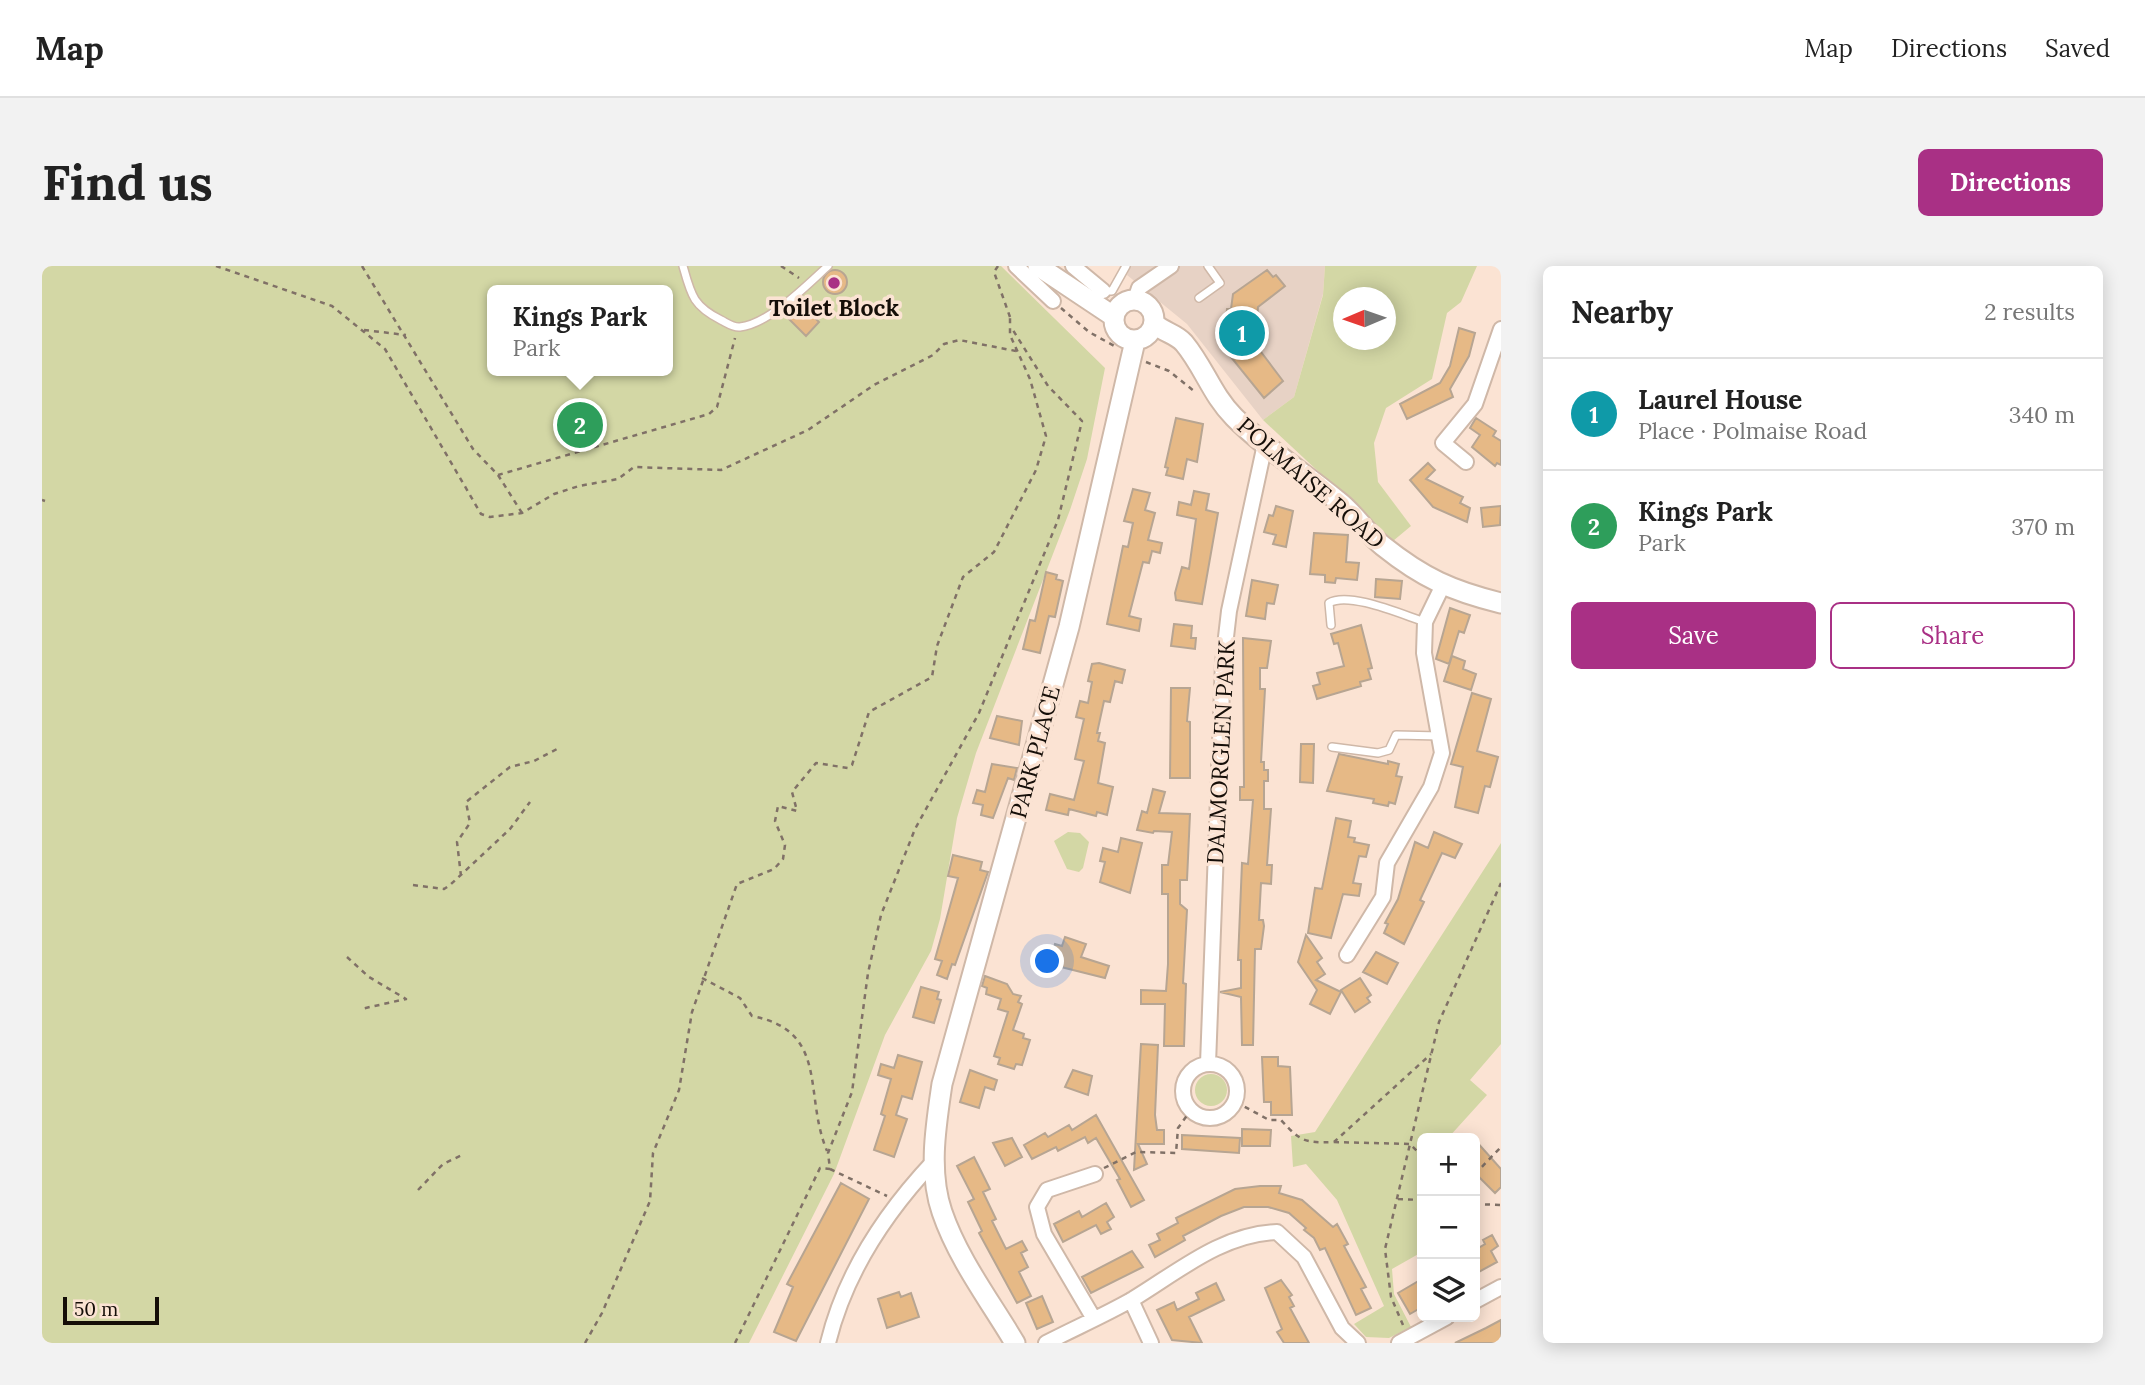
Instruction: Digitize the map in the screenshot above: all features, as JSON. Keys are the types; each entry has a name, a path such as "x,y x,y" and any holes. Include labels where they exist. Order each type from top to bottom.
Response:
{"street":[{"path":"1016,266 1053,302"},
{"path":"1038,266 1113,316 1119,335 1133,348 1148,335 1154,323 1149,306 1135,300 1124,302 1113,316"},
{"path":"1073,266 1103,290"},
{"path":"1135,300 1139,288 1171,266"},
{"name":"POLMAISE ROAD","path":"1154,323 1162,331 1174,334 1184,344 1201,367 1212,391 1265,444 1341,503 1382,545 1443,587 1501,603"},
{"path":"1466,462 1443,443 1475,404 1501,329"},
{"name":"PARK PLACE","path":"1016,1343 957,1246 941,1210 934,1161 942,1084 1069,627 1133,348"},
{"name":"DALMORGLEN PARK","path":"1208,1064 1223,663 1229,611 1265,444"},
{"path":"1347,955 1383,897 1387,863 1431,787 1443,753 1423,653 1425,622 1443,587"},
{"path":"1208,1064 1222,1066 1233,1077 1237,1087 1236,1102 1226,1113 1214,1118 1206,1118 1191,1110 1183,1095 1183,1086 1196,1068 1208,1064"},
{"path":"828,1343 836,1312 857,1268 897,1201 934,1161"},
{"path":"1094,1319 1044,1234 1037,1207 1048,1190 1095,1174"},
{"path":"1046,1343 1131,1300 1211,1250 1251,1233 1277,1232 1304,1257 1342,1328 1358,1343"},
{"path":"1480,1298 1501,1287"},
{"path":"1131,1300 1151,1343"},
{"path":"1404,1340 1438,1322"}],"lane":[{"path":"683,266 690,291 701,310 737,328 751,325 791,299 828,266"},
{"path":"1103,290 1112,291 1126,266"},
{"path":"1199,298 1220,283 1208,266"},
{"path":"1331,625 1329,603 1334,600 1365,603 1425,622"},
{"path":"1332,747 1378,753 1389,750 1396,735 1441,736"}],"path":[{"path":"216,266 332,306 385,349 481,514 489,517 522,513 554,494 618,479 634,467 721,470 808,430 874,385 933,355 944,344 959,340 1017,351"},
{"path":"362,266 473,449 498,475 522,513"},
{"path":"781,266 806,286"},
{"path":"828,1153 852,1092 868,973 881,915 915,829 979,713 1058,520 1082,421 1048,386 1012,330 1010,316 994,272 996,267"},
{"path":"1053,302 1089,332 1133,348"},
{"path":"585,1343 602,1313 650,1200 653,1153 679,1090 692,1012 737,884 774,869 783,859 785,845 775,821 778,806 797,811 792,792 816,763 848,768 852,765 869,712 932,677 937,646 963,577 994,552 1036,470 1046,436 1030,379 1010,335 1010,316"},
{"path":"498,475 709,414 717,407 737,328"},
{"path":"362,330 406,335"},
{"path":"461,876 457,842 470,823 466,802 510,767 534,761 557,749"},
{"path":"414,885 444,889 510,829 530,802"},
{"path":"1404,1340 1391,1297 1385,1249 1439,1022 1501,883"},
{"path":"347,957 369,977 406,999 361,1009"},
{"path":"702,978 740,998 751,1016 771,1020 792,1031 805,1046 830,1169"},
{"path":"1334,1142 1431,1054"},
{"path":"1236,1102 1269,1120 1281,1120 1299,1139 1310,1142 1410,1144 1417,1151"},
{"path":"1095,1174 1136,1152 1176,1153 1178,1128 1191,1110"},
{"path":"1480,1169 1501,1147"},
{"path":"418,1190 443,1164 462,1154"},
{"path":"735,1343 820,1168 830,1169 897,1201"},
{"path":"1396,1199 1417,1200"},
{"path":"1480,1204 1501,1205"}],"shaded area":[{"path":"1130,266 1325,266 1323,294 1294,397 1263,420 1187,324 1127,275"}],"green space":[{"path":"42,266 1001,266 1105,368 1087,459 1070,510 976,753 957,818 940,919 931,951 885,1035 834,1174 749,1343 42,1343"},
{"path":"1325,266 1477,266 1461,302 1447,313 1432,379 1386,408 1374,443 1378,482 1411,526 1393,541 1263,420 1294,397 1323,295"},
{"path":"1068,832 1080,833 1089,842 1083,868 1079,872 1067,869 1054,841"},
{"path":"1501,843 1501,1044 1470,1080 1487,1095 1453,1133 1417,1133 1417,1255 1392,1269 1394,1294 1411,1327 1389,1338 1366,1337 1354,1324 1384,1306 1337,1200 1306,1164 1293,1167 1291,1136 1315,1132"},
{"path":"1211,1074 1222,1079 1227,1090 1222,1101 1211,1106 1200,1101 1195,1090 1200,1079"}],"building":[{"name":"Toilet Block","path":"835,270 844,273 847,282 844,291 835,294 826,291 823,282 826,273"},
{"path":"1267,270 1273,277 1276,275 1285,286 1258,307 1255,344 1283,381 1264,398 1226,351 1228,332 1225,332 1227,309 1231,309 1233,294"},
{"path":"798,301 819,322 806,336 783,313"},
{"path":"1459,328 1475,333 1469,356 1450,389 1453,397 1407,419 1400,404 1440,383 1450,366"},
{"path":"1176,418 1203,424 1197,462 1187,459 1183,479 1166,475 1168,468 1165,467"},
{"path":"1476,418 1496,431 1493,436 1501,441 1501,465 1497,463 1495,466 1472,447 1480,435 1470,428"},
{"path":"1428,463 1435,470 1426,479 1463,497 1460,503 1470,508 1467,522 1433,507 1410,480"},
{"path":"1133,489 1150,493 1145,510 1155,513 1148,540 1162,543 1160,553 1152,551 1149,563 1143,562 1129,616 1141,619 1139,631 1107,624 1123,546 1128,547 1133,523 1124,521"},
{"path":"1194,491 1209,494 1206,510 1218,513 1202,604 1176,600 1175,593 1182,567 1189,569 1196,519 1177,515 1179,502 1191,505"},
{"path":"1276,506 1293,511 1286,547 1273,544 1276,535 1264,532 1269,515 1273,516"},
{"path":"1501,506 1500,525 1483,527 1481,508"},
{"path":"1314,533 1348,535 1346,562 1359,563 1357,580 1336,578 1335,583 1325,582 1325,575 1310,574"},
{"path":"1046,572 1057,575 1056,579 1063,581 1055,617 1049,616 1040,653 1023,649 1030,620 1035,621"},
{"path":"1376,579 1402,581 1400,599 1375,597"},
{"path":"1252,580 1278,585 1274,604 1267,603 1265,619 1246,616"},
{"path":"1450,608 1470,615 1464,633 1459,631 1449,664 1436,659"},
{"path":"1174,624 1192,626 1191,638 1196,638 1195,649 1171,646"},
{"path":"1361,625 1372,668 1368,669 1371,679 1360,682 1361,686 1317,699 1313,686 1320,684 1317,673 1344,666 1338,643 1334,644 1331,634"},
{"path":"1243,638 1271,641 1267,668 1260,668 1260,689 1265,689 1261,762 1264,762 1264,770 1268,770 1268,781 1264,781 1264,809 1271,809 1267,865 1272,865 1271,884 1261,883 1259,920 1263,920 1264,926 1261,949 1255,949 1253,1045 1242,1045 1241,997 1220,992 1241,988 1241,960 1238,960 1242,863 1248,864 1253,800 1240,800 1240,787 1244,787"},
{"path":"1452,656 1465,661 1463,669 1476,674 1471,690 1444,681"},
{"path":"1099,663 1125,670 1122,683 1115,681 1110,702 1104,701 1097,733 1100,733 1098,741 1105,743 1098,783 1113,787 1107,815 1097,812 1096,816 1069,809 1068,815 1046,810 1050,794 1074,800 1084,761 1075,759 1084,719 1076,717 1080,701 1088,703 1092,682 1088,681 1092,664"},
{"path":"1171,688 1190,688 1187,721 1190,722 1190,778 1170,778"},
{"path":"1472,693 1491,699 1477,751 1498,757 1490,787 1485,786 1478,813 1455,807 1463,767 1451,764"},
{"path":"997,716 1022,721 1019,745 990,738"},
{"path":"1301,744 1314,744 1313,783 1300,782"},
{"path":"1339,754 1399,764 1396,776 1402,777 1395,804 1389,802 1388,806 1373,803 1374,799 1327,791"},
{"path":"992,764 1017,768 1014,780 1008,778 993,818 981,815 983,805 973,803 977,790 985,792"},
{"path":"1153,789 1165,792 1159,813 1190,814 1187,880 1180,880 1180,904 1187,910 1183,983 1186,984 1184,1046 1164,1046 1165,1004 1141,1004 1141,990 1166,991 1168,964 1168,894 1162,894 1162,865 1168,865 1172,832 1137,830 1142,811 1147,813"},
{"path":"1336,818 1351,821 1348,837 1355,838 1354,842 1369,845 1366,857 1359,856 1353,883 1361,884 1359,896 1343,894 1331,938 1308,933 1315,888 1322,889"},
{"path":"1434,832 1462,844 1455,858 1442,853 1420,900 1424,902 1404,944 1384,933 1388,924 1385,923 1398,899 1415,842 1428,848"},
{"path":"1121,838 1142,843 1130,893 1100,882 1105,862 1100,861 1103,848 1118,852"},
{"path":"953,855 982,862 980,870 988,872 955,965 952,964 947,979 937,975 942,961 935,959 958,878 948,876"},
{"path":"1306,935 1322,958 1317,962 1325,974 1316,980 1341,992 1330,1014 1310,1004 1317,990 1298,962"},
{"path":"1065,937 1086,944 1081,957 1109,966 1105,978 1049,964 1055,944 1062,946"},
{"path":"1376,952 1398,963 1387,984 1363,972"},
{"path":"985,976 1007,984 1013,994 1021,996 1018,1002 1022,1004 1013,1030 1024,1034 1023,1038 1030,1040 1022,1065 1016,1064 1014,1069 998,1064 1000,1058 994,1056 1008,1012 998,1009 1001,999 986,994 987,988 982,986"},
{"path":"1360,978 1371,995 1367,998 1370,1002 1355,1012 1341,990"},
{"path":"921,987 939,992 937,999 941,1000 934,1023 913,1017"},
{"path":"1141,1044 1158,1045 1155,1115 1157,1130 1164,1130 1164,1144 1138,1144 1147,1164 1134,1170"},
{"path":"898,1055 922,1062 912,1099 902,1096 896,1115 907,1119 894,1157 874,1150 885,1116 881,1114 891,1079 878,1075 881,1064 894,1068"},
{"path":"1262,1057 1278,1057 1278,1066 1290,1067 1292,1115 1271,1115 1271,1102 1264,1102"},
{"path":"970,1070 997,1080 994,1090 985,1087 979,1108 960,1102"},
{"path":"1073,1070 1092,1076 1088,1095 1065,1087"},
{"path":"1096,1115 1144,1200 1131,1207 1117,1180 1120,1179 1096,1138 1088,1143 1085,1137 1058,1151 1056,1147 1032,1159 1024,1145 1045,1133 1048,1137 1069,1125 1072,1130"},
{"path":"1242,1129 1271,1130 1270,1146 1242,1146"},
{"path":"1182,1135 1240,1138 1239,1153 1182,1149"},
{"path":"1012,1138 1022,1157 1005,1166 993,1143"},
{"path":"1480,1146 1501,1169 1501,1187 1495,1193 1480,1178"},
{"path":"974,1157 990,1189 983,1192 996,1219 992,1221 1006,1249 1022,1241 1027,1250 1021,1253 1028,1267 1019,1272 1031,1296 1017,1303 979,1233 982,1231 968,1202 974,1199 957,1166"},
{"path":"841,1183 869,1199 796,1341 774,1332 793,1287 787,1284"},
{"path":"1281,1186 1279,1193 1302,1200 1333,1227 1337,1224 1348,1244 1344,1246 1366,1287 1361,1289 1371,1308 1356,1315 1325,1248 1320,1250 1314,1238 1304,1230 1306,1228 1289,1213 1268,1207 1244,1207 1221,1216 1183,1236 1185,1240 1155,1257 1149,1245 1160,1240 1157,1234 1178,1223 1176,1218 1235,1189"},
{"path":"1106,1203 1114,1217 1107,1222 1111,1229 1101,1234 1096,1225 1063,1242 1054,1224 1079,1211 1082,1217"},
{"path":"1492,1235 1498,1246 1491,1251 1497,1262 1480,1271 1480,1247 1485,1244 1483,1240"},
{"path":"1132,1251 1143,1267 1091,1293 1082,1277"},
{"path":"1281,1280 1292,1295 1289,1297 1294,1306 1290,1308 1309,1343 1284,1343 1277,1332 1282,1329 1265,1288"},
{"path":"1417,1282 1417,1310 1410,1314 1398,1293"},
{"path":"1216,1283 1224,1300 1189,1317 1202,1343 1172,1340 1157,1310 1174,1302 1177,1310 1199,1299 1196,1293"},
{"path":"899,1292 901,1297 911,1293 919,1317 887,1328 878,1299"},
{"path":"1042,1296 1053,1322 1037,1329 1026,1303"},
{"path":"1501,1320 1501,1343 1455,1343 1486,1328"}],"place":[{"name":"Toilet Block","path":"834,283"},
{"name":"Laurel House","path":"1242,333"},
{"name":"Kings Park","path":"580,425"}]}
